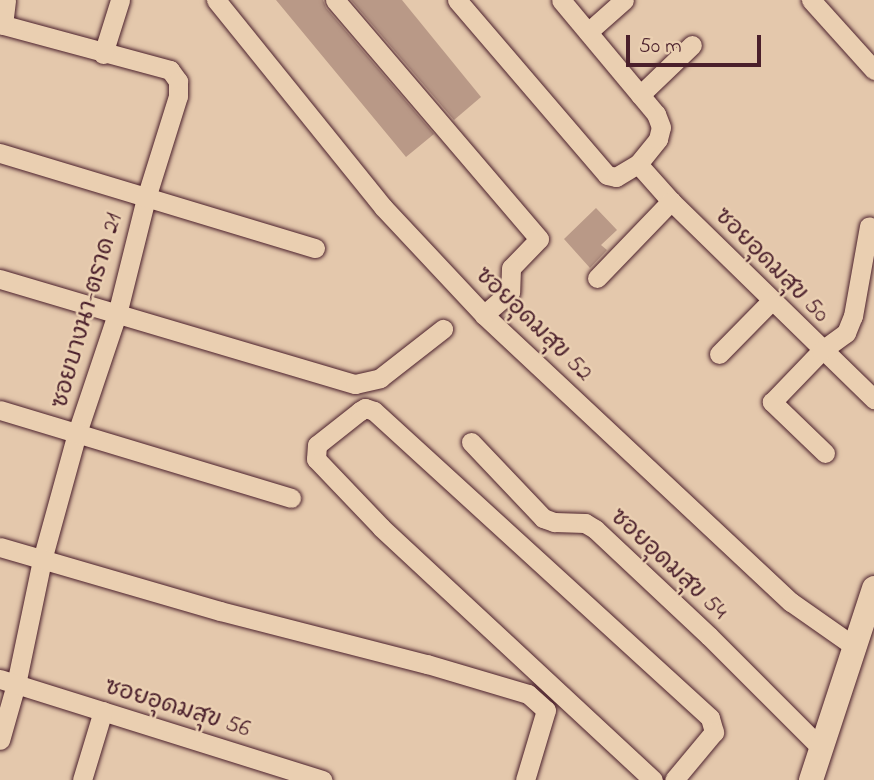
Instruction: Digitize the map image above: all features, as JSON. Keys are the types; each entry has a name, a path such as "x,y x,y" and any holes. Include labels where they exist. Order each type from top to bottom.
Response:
{"main road":[{"path":"811,780 874,588"}],"street":[{"path":"1,24 6,0"},
{"path":"103,54 120,0"},
{"name":"ซอยอุดมสุข 52","path":"216,0 383,207 484,315 791,602 855,647"},
{"path":"335,0 539,239 511,268 510,292 484,315"},
{"path":"457,0 607,175 616,177 638,164 658,139 661,127 656,114 561,0"},
{"path":"588,32 624,0"},
{"path":"811,0 874,70"},
{"name":"ซอยบางนา-ตราด 21","path":"0,740 8,682 77,433 117,314 146,198 178,96 178,81 170,70 103,54 1,24"},
{"path":"640,94 692,45"},
{"path":"0,153 315,248"},
{"name":"ซอยอุดมสุข 50","path":"638,164 671,201 821,351 874,399"},
{"path":"597,278 671,201"},
{"path":"825,453 772,402 821,351 846,333 853,316 869,226"},
{"path":"0,279 355,384 380,378 443,329"},
{"path":"719,354 771,301"},
{"path":"653,780 380,527 316,459 317,446 360,411 365,408 374,411 710,718 715,732 674,780"},
{"path":"0,410 291,498"},
{"name":"ซอยอุดมสุข 54","path":"471,442 543,518 554,522 585,523 595,529 709,636 822,749"},
{"path":"0,547 42,561 527,694 540,702 546,710 525,780"},
{"name":"ซอยอุดมสุข 56","path":"8,682 323,780"},
{"path":"82,780 103,711"}],"building":[{"path":"276,0 323,0 326,8 434,134 406,157"},
{"path":"351,0 402,0 481,97 454,120"},
{"path":"596,208 617,230 601,245 607,250 590,268 564,239"}]}
